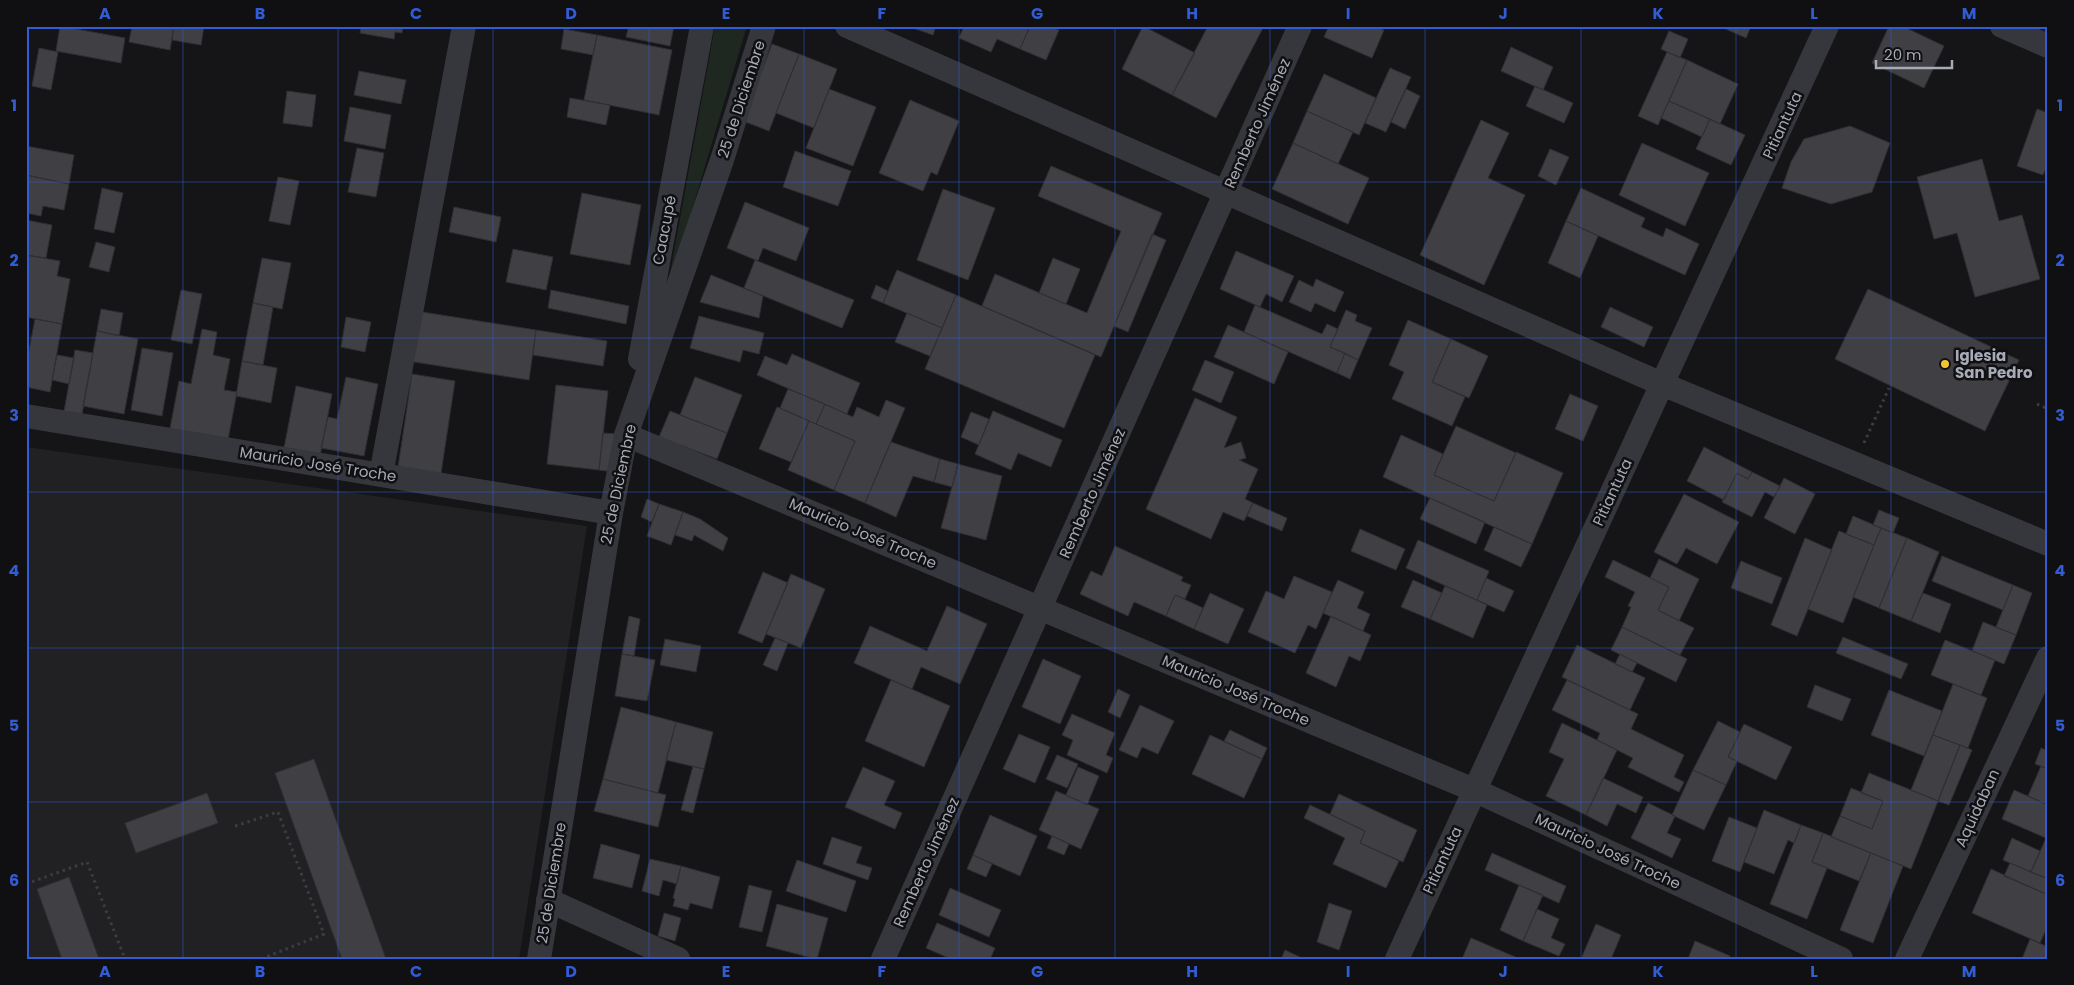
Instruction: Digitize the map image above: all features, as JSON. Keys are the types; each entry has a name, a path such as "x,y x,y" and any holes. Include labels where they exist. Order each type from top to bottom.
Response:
{"street":[{"path":"381,475 464,26"},
{"name":"Caacupé","path":"626,435 702,26"},
{"name":"25 de Diciembre","path":"539,959 611,513 626,435 722,160 764,26"},
{"path":"847,26 1662,384 2048,544"},
{"name":"Remberto Jiménez","path":"883,959 1300,26"},
{"name":"Pitiantuta","path":"1397,959 1827,26"},
{"path":"2002,26 2048,46"},
{"name":"Mauricio José Troche","path":"26,416 611,513"},
{"name":"Mauricio José Troche","path":"626,435 1041,607 1474,790 1840,959"},
{"name":"Aquidaban","path":"1907,959 2048,658"},
{"path":"548,900 678,959"}],"path":[{"path":"1855,464 1889,388"},
{"path":"2037,404 2048,409"},
{"path":"235,826 278,812 324,934 261,959"},
{"path":"26,884 87,862 125,959"}],"shaded area":[{"path":"715,26 747,26 666,296"},
{"path":"26,447 587,526 519,959 26,959"}],"building":[{"path":"60,26 125,38 121,63 56,51"},
{"path":"132,26 174,26 170,50 129,42"},
{"path":"174,26 204,26 201,45 172,40"},
{"path":"361,26 403,26 402,33 395,32 394,39 360,33"},
{"path":"629,26 674,26 670,46 626,37"},
{"path":"907,26 936,26 933,35"},
{"path":"964,26 1030,26 1020,49 997,39 991,52 959,38"},
{"path":"1030,26 1050,26 1059,30 1046,60 1020,49"},
{"path":"1143,26 1195,53 1172,95 1122,69"},
{"path":"1208,26 1264,26 1216,118 1172,95"},
{"path":"1329,26 1376,26 1384,30 1372,58 1324,37"},
{"path":"1719,26 1751,26 1746,38"},
{"path":"1889,26 1902,26 1944,46 1924,88 1872,63"},
{"path":"564,29 597,35 593,55 561,49"},
{"path":"1669,31 1688,39 1680,58 1661,49"},
{"path":"597,35 672,50 659,115 584,100"},
{"path":"772,44 799,54 769,131 743,121"},
{"path":"1511,47 1553,67 1543,90 1501,71"},
{"path":"39,48 58,52 51,90 32,86"},
{"path":"1667,52 1687,60 1658,125 1638,116"},
{"path":"799,54 837,69 814,128 776,113"},
{"path":"1687,60 1738,84 1720,124 1669,101"},
{"path":"1390,68 1411,77 1386,132 1365,123"},
{"path":"359,71 406,80 401,104 354,95"},
{"path":"1324,74 1376,98 1359,135 1307,111"},
{"path":"1535,86 1573,103 1564,123 1526,106"},
{"path":"829,89 876,107 853,166 806,148"},
{"path":"1406,89 1420,96 1405,129 1391,122"},
{"path":"287,91 316,95 312,127 283,123"},
{"path":"570,98 610,105 606,125 567,117"},
{"path":"910,100 959,121 937,175 931,172 923,191 879,173"},
{"path":"1669,101 1710,119 1702,137 1661,118"},
{"path":"350,107 391,115 385,149 344,141"},
{"path":"2037,109 2048,113 2048,163 2043,175 2017,166"},
{"path":"1307,111 1353,132 1338,164 1293,143"},
{"path":"1710,119 1745,135 1731,165 1696,149"},
{"path":"1481,120 1509,133 1488,178 1525,195 1484,285 1420,255"},
{"path":"1850,126 1890,143 1872,192 1831,204 1782,188 1791,162 1804,139"},
{"path":"1293,143 1369,178 1348,224 1272,189"},
{"path":"1642,143 1709,173 1685,226 1619,195"},
{"path":"26,146 74,155 69,184 26,175"},
{"path":"357,148 384,153 376,197 348,192"},
{"path":"1550,149 1569,157 1556,185 1538,176"},
{"path":"795,151 851,171 838,206 783,187"},
{"path":"1982,159 1999,221 2022,215 2040,279 1975,297 1957,233 1934,239 1917,177"},
{"path":"1051,166 1162,213 1101,357 982,306 995,274 1087,313 1121,231 1038,196"},
{"path":"26,175 69,184 64,210 43,206 41,216 26,213"},
{"path":"278,177 299,181 290,225 269,221"},
{"path":"102,188 123,193 114,233 94,229"},
{"path":"1581,188 1645,218 1641,227 1663,237 1666,228 1699,244 1685,275 1566,221"},
{"path":"943,189 995,208 968,280 917,260"},
{"path":"582,193 641,205 630,265 570,254"},
{"path":"745,202 809,228 796,261 763,248 758,261 727,248"},
{"path":"454,207 501,217 496,242 449,232"},
{"path":"26,220 52,225 46,258 26,255"},
{"path":"1566,221 1598,236 1580,278 1548,263"},
{"path":"1152,234 1166,240 1128,332 1114,326"},
{"path":"96,242 115,247 109,272 89,267"},
{"path":"513,249 553,257 546,290 506,282"},
{"path":"1236,251 1294,276 1282,302 1266,294 1260,307 1220,289"},
{"path":"26,255 60,261 57,276 70,279 62,324 26,317"},
{"path":"262,258 291,263 282,309 253,303"},
{"path":"1053,258 1080,269 1066,304 1039,293"},
{"path":"755,260 854,300 842,328 744,288"},
{"path":"897,270 956,295 942,328 883,303"},
{"path":"711,275 763,296 759,318 700,302"},
{"path":"1316,279 1344,292 1335,312 1315,303 1311,312 1289,302 1299,280 1313,287"},
{"path":"876,285 888,291 883,303 871,298"},
{"path":"1868,289 2019,360 1985,431 1835,359"},
{"path":"181,290 202,294 192,344 171,340"},
{"path":"551,290 629,306 626,324 548,308"},
{"path":"956,295 1095,355 1064,428 925,369"},
{"path":"253,303 273,307 263,365 242,361"},
{"path":"1255,305 1322,334 1327,324 1338,329 1330,347 1345,353 1337,373 1244,332"},
{"path":"1610,307 1653,327 1644,347 1601,327"},
{"path":"101,309 123,313 119,336 97,331"},
{"path":"1346,310 1357,315 1355,321 1372,328 1358,360 1330,347"},
{"path":"416,311 536,330 529,380 408,361"},
{"path":"907,313 942,328 930,356 895,342"},
{"path":"699,316 764,333 759,354 743,350 740,362 690,348"},
{"path":"346,317 371,322 365,352 341,347"},
{"path":"35,319 62,324 50,392 26,387 26,366"},
{"path":"1408,320 1451,339 1432,382 1465,397 1452,426 1392,399 1404,372 1389,365"},
{"path":"1228,325 1288,352 1274,384 1214,357"},
{"path":"202,329 217,332 213,355 230,359 224,390 237,392 227,445 169,434 179,381 191,384"},
{"path":"536,330 607,341 603,366 533,355"},
{"path":"97,331 138,339 124,414 83,406"},
{"path":"1451,339 1488,356 1469,398 1432,382"},
{"path":"142,348 173,353 162,416 131,410"},
{"path":"75,350 93,353 81,420 63,417"},
{"path":"1345,353 1358,360 1350,379 1337,373"},
{"path":"792,354 860,383 847,414 757,375 765,356 787,365"},
{"path":"57,355 74,358 69,384 52,380"},
{"path":"1205,360 1234,372 1221,403 1192,390"},
{"path":"242,361 277,368 271,403 236,396"},
{"path":"412,374 455,381 440,480 397,474"},
{"path":"346,377 378,384 364,456 321,448 328,417 337,419"},
{"path":"695,377 742,395 727,433 680,415"},
{"path":"556,385 608,391 599,470 547,464"},
{"path":"296,386 332,394 320,456 284,448"},
{"path":"788,389 825,404 816,424 780,408"},
{"path":"1570,394 1598,406 1583,441 1555,429"},
{"path":"1195,398 1237,417 1224,448 1241,442 1246,458 1239,460 1258,469 1245,499 1253,503 1244,521 1223,512 1211,539 1146,509"},
{"path":"886,400 905,408 865,503 834,490 855,441 816,424 825,404 853,417 857,407 879,417"},
{"path":"777,407 809,421 791,462 759,449"},
{"path":"670,411 727,433 717,459 659,437"},
{"path":"993,411 1062,440 1051,467 1018,453 1011,470 975,454"},
{"path":"971,412 989,419 979,445 961,437"},
{"path":"809,421 855,441 834,490 788,470"},
{"path":"1456,426 1516,453 1494,501 1434,475"},
{"path":"603,433 619,434 614,472 599,470"},
{"path":"1401,435 1443,454 1434,475 1494,501 1516,452 1563,473 1532,544 1383,477"},
{"path":"891,442 940,459 934,482 913,476 896,517 865,503"},
{"path":"1704,447 1752,472 1748,479 1737,473 1724,500 1687,481"},
{"path":"940,459 958,464 952,487 934,482"},
{"path":"958,464 1002,476 986,540 941,528"},
{"path":"1752,472 1780,486 1774,497 1765,492 1752,517 1722,502 1737,473 1748,479"},
{"path":"1784,478 1815,494 1795,534 1764,518"},
{"path":"1684,494 1739,522 1717,564 1686,548 1677,564 1654,552"},
{"path":"1430,498 1485,522 1476,544 1420,519"},
{"path":"647,499 659,504 652,522 641,517"},
{"path":"1253,503 1287,518 1282,531 1247,516"},
{"path":"659,504 683,512 671,545 647,536"},
{"path":"1879,510 1899,518 1893,533 1873,525"},
{"path":"683,512 700,519 728,538 723,551 694,535 692,541 675,535"},
{"path":"1853,516 1881,528 1874,545 1846,534"},
{"path":"1494,527 1532,544 1521,567 1484,550"},
{"path":"1881,528 1907,538 1879,608 1853,597"},
{"path":"1360,529 1405,549 1396,570 1351,551"},
{"path":"1839,531 1874,545 1843,623 1808,609"},
{"path":"1805,538 1832,550 1797,636 1771,625"},
{"path":"1907,538 1939,552 1911,621 1879,608"},
{"path":"1418,540 1489,571 1477,600 1406,568"},
{"path":"1115,546 1183,577 1181,581 1191,585 1185,599 1175,595 1166,616 1134,602 1128,616 1080,594 1091,571 1102,576"},
{"path":"1942,556 2013,585 2003,610 1932,581"},
{"path":"1659,559 1699,579 1679,621 1658,610 1669,587 1650,578"},
{"path":"1613,560 1669,587 1658,610 1694,628 1680,655 1622,627 1631,607 1628,606 1635,592 1605,577"},
{"path":"1741,561 1782,578 1772,604 1731,588"},
{"path":"763,572 788,583 762,643 738,633"},
{"path":"791,574 825,589 801,648 766,634"},
{"path":"1294,576 1332,592 1316,629 1308,625 1295,653 1248,632 1266,591 1284,599"},
{"path":"1486,578 1514,591 1504,612 1477,600"},
{"path":"1338,580 1364,592 1357,608 1370,614 1363,631 1323,613"},
{"path":"1413,580 1442,593 1430,619 1401,607"},
{"path":"2013,585 2032,593 2016,635 1996,627"},
{"path":"1445,586 1487,605 1473,638 1430,619"},
{"path":"1210,593 1244,609 1228,644 1194,629"},
{"path":"1923,593 1951,604 1940,633 1911,621"},
{"path":"1175,595 1203,608 1194,629 1166,616"},
{"path":"947,606 987,624 960,684 921,667 912,689 854,663 870,626 927,651"},
{"path":"629,616 640,619 634,656 622,654"},
{"path":"1331,616 1371,635 1360,661 1349,656 1336,687 1306,673"},
{"path":"1983,622 2016,635 2004,664 1972,651"},
{"path":"1622,627 1687,659 1676,682 1611,650"},
{"path":"1843,637 1908,664 1901,679 1836,653"},
{"path":"775,638 788,643 777,671 763,665"},
{"path":"665,639 701,646 696,672 660,665"},
{"path":"1945,640 1995,660 1981,695 1931,675"},
{"path":"1577,645 1645,678 1630,710 1562,677"},
{"path":"622,654 655,660 647,701 615,696"},
{"path":"1620,654 1637,663 1632,672 1615,664"},
{"path":"1043,659 1081,676 1060,724 1022,707"},
{"path":"891,680 950,706 924,767 865,741"},
{"path":"1567,680 1638,714 1631,729 1684,755 1674,777 1684,782 1679,792 1628,767 1633,758 1597,740 1600,733 1552,710"},
{"path":"1953,684 1987,698 1968,748 1933,735"},
{"path":"1815,685 1851,699 1842,721 1807,707"},
{"path":"1118,689 1130,695 1120,718 1108,712"},
{"path":"1889,690 1942,711 1924,756 1871,735"},
{"path":"1140,705 1174,721 1158,754 1142,747 1137,758 1119,750"},
{"path":"621,707 676,722 658,793 603,779"},
{"path":"1072,714 1115,733 1106,755 1113,758 1107,773 1067,755 1073,740 1062,735"},
{"path":"1718,721 1740,732 1728,757 1737,761 1726,785 1693,770"},
{"path":"676,722 713,732 704,769 666,760"},
{"path":"1562,723 1617,750 1586,815 1546,796 1564,759 1549,752"},
{"path":"1744,724 1792,747 1776,780 1728,757"},
{"path":"1230,730 1267,748 1262,759 1224,741"},
{"path":"1019,734 1050,747 1035,783 1003,769"},
{"path":"1210,735 1262,759 1244,798 1192,774"},
{"path":"1933,735 1960,745 1938,801 1911,790"},
{"path":"1960,745 1972,750 1949,805 1938,801"},
{"path":"2048,745 2048,769 2035,764 2041,748 2046,750"},
{"path":"1057,755 1078,764 1067,788 1046,779"},
{"path":"314,759 386,959 342,959 275,773"},
{"path":"693,766 704,769 693,813 681,810"},
{"path":"2041,766 2048,769 2048,805 2028,796"},
{"path":"863,767 895,781 884,805 902,813 895,829 845,807"},
{"path":"1078,767 1099,776 1087,805 1066,795"},
{"path":"1693,770 1726,785 1704,830 1672,815"},
{"path":"1869,773 1938,801 1911,869 1831,837 1840,816 1872,829 1883,801 1861,793"},
{"path":"1603,778 1643,797 1636,813 1617,804 1607,826 1586,815"},
{"path":"603,779 666,795 658,827 594,811"},
{"path":"1851,788 1883,801 1872,829 1840,816"},
{"path":"2014,790 2048,805 2048,834 2046,838 2002,819"},
{"path":"1056,791 1099,809 1081,849 1039,830"},
{"path":"207,793 218,823 136,853 125,823"},
{"path":"1339,794 1417,830 1403,862 1360,843 1365,831 1330,814"},
{"path":"1648,803 1675,816 1667,833 1681,839 1672,858 1631,838"},
{"path":"1310,805 1365,831 1360,843 1399,861 1386,888 1333,864 1345,838 1304,818"},
{"path":"1764,810 1801,825 1794,843 1788,840 1774,874 1744,862"},
{"path":"990,815 1037,836 1020,876 973,855"},
{"path":"1729,817 1757,828 1740,872 1712,861"},
{"path":"1801,825 1823,833 1812,862 1827,868 1807,919 1770,904"},
{"path":"1823,833 1871,853 1859,881 1812,862"},
{"path":"1052,836 1069,844 1064,855 1047,848"},
{"path":"832,837 862,847 856,863 872,868 868,880 823,864"},
{"path":"2012,838 2040,851 2031,872 2003,860"},
{"path":"2046,838 2048,839 2048,879 2031,872"},
{"path":"601,844 640,855 632,888 593,878"},
{"path":"1492,853 1566,886 1559,903 1485,870"},
{"path":"1871,853 1903,866 1873,943 1840,930"},
{"path":"973,855 992,864 986,877 967,869"},
{"path":"650,859 681,866 677,884 663,880 659,896 642,891"},
{"path":"797,860 856,881 846,912 786,891"},
{"path":"2010,863 2048,879 2048,895 2004,876"},
{"path":"681,866 720,877 712,909 690,903 688,910 673,906 675,899 673,898"},
{"path":"1991,869 2048,895 2048,925 2040,943 1972,913"},
{"path":"69,877 99,959 62,959 37,889"},
{"path":"749,885 772,891 762,932 739,927"},
{"path":"1519,885 1543,895 1523,941 1500,930"},
{"path":"950,888 1001,910 989,937 939,915"},
{"path":"1329,903 1352,911 1339,950 1317,942"},
{"path":"777,904 828,918 817,959 766,946"},
{"path":"1537,909 1559,919 1551,938 1565,944 1559,956 1523,941"},
{"path":"664,913 681,918 675,941 658,936"},
{"path":"937,923 995,948 990,959 951,959 926,948"},
{"path":"1596,924 1621,935 1611,959 1581,959"},
{"path":"1471,938 1520,959 1462,959"},
{"path":"2030,939 2048,947 2048,959 2022,959"},
{"path":"1695,941 1730,956 1729,959 1688,959"},
{"path":"1285,950 1304,959 1281,959"}],"place":[{"name":"Iglesia San Pedro","path":"1945,364"}]}
